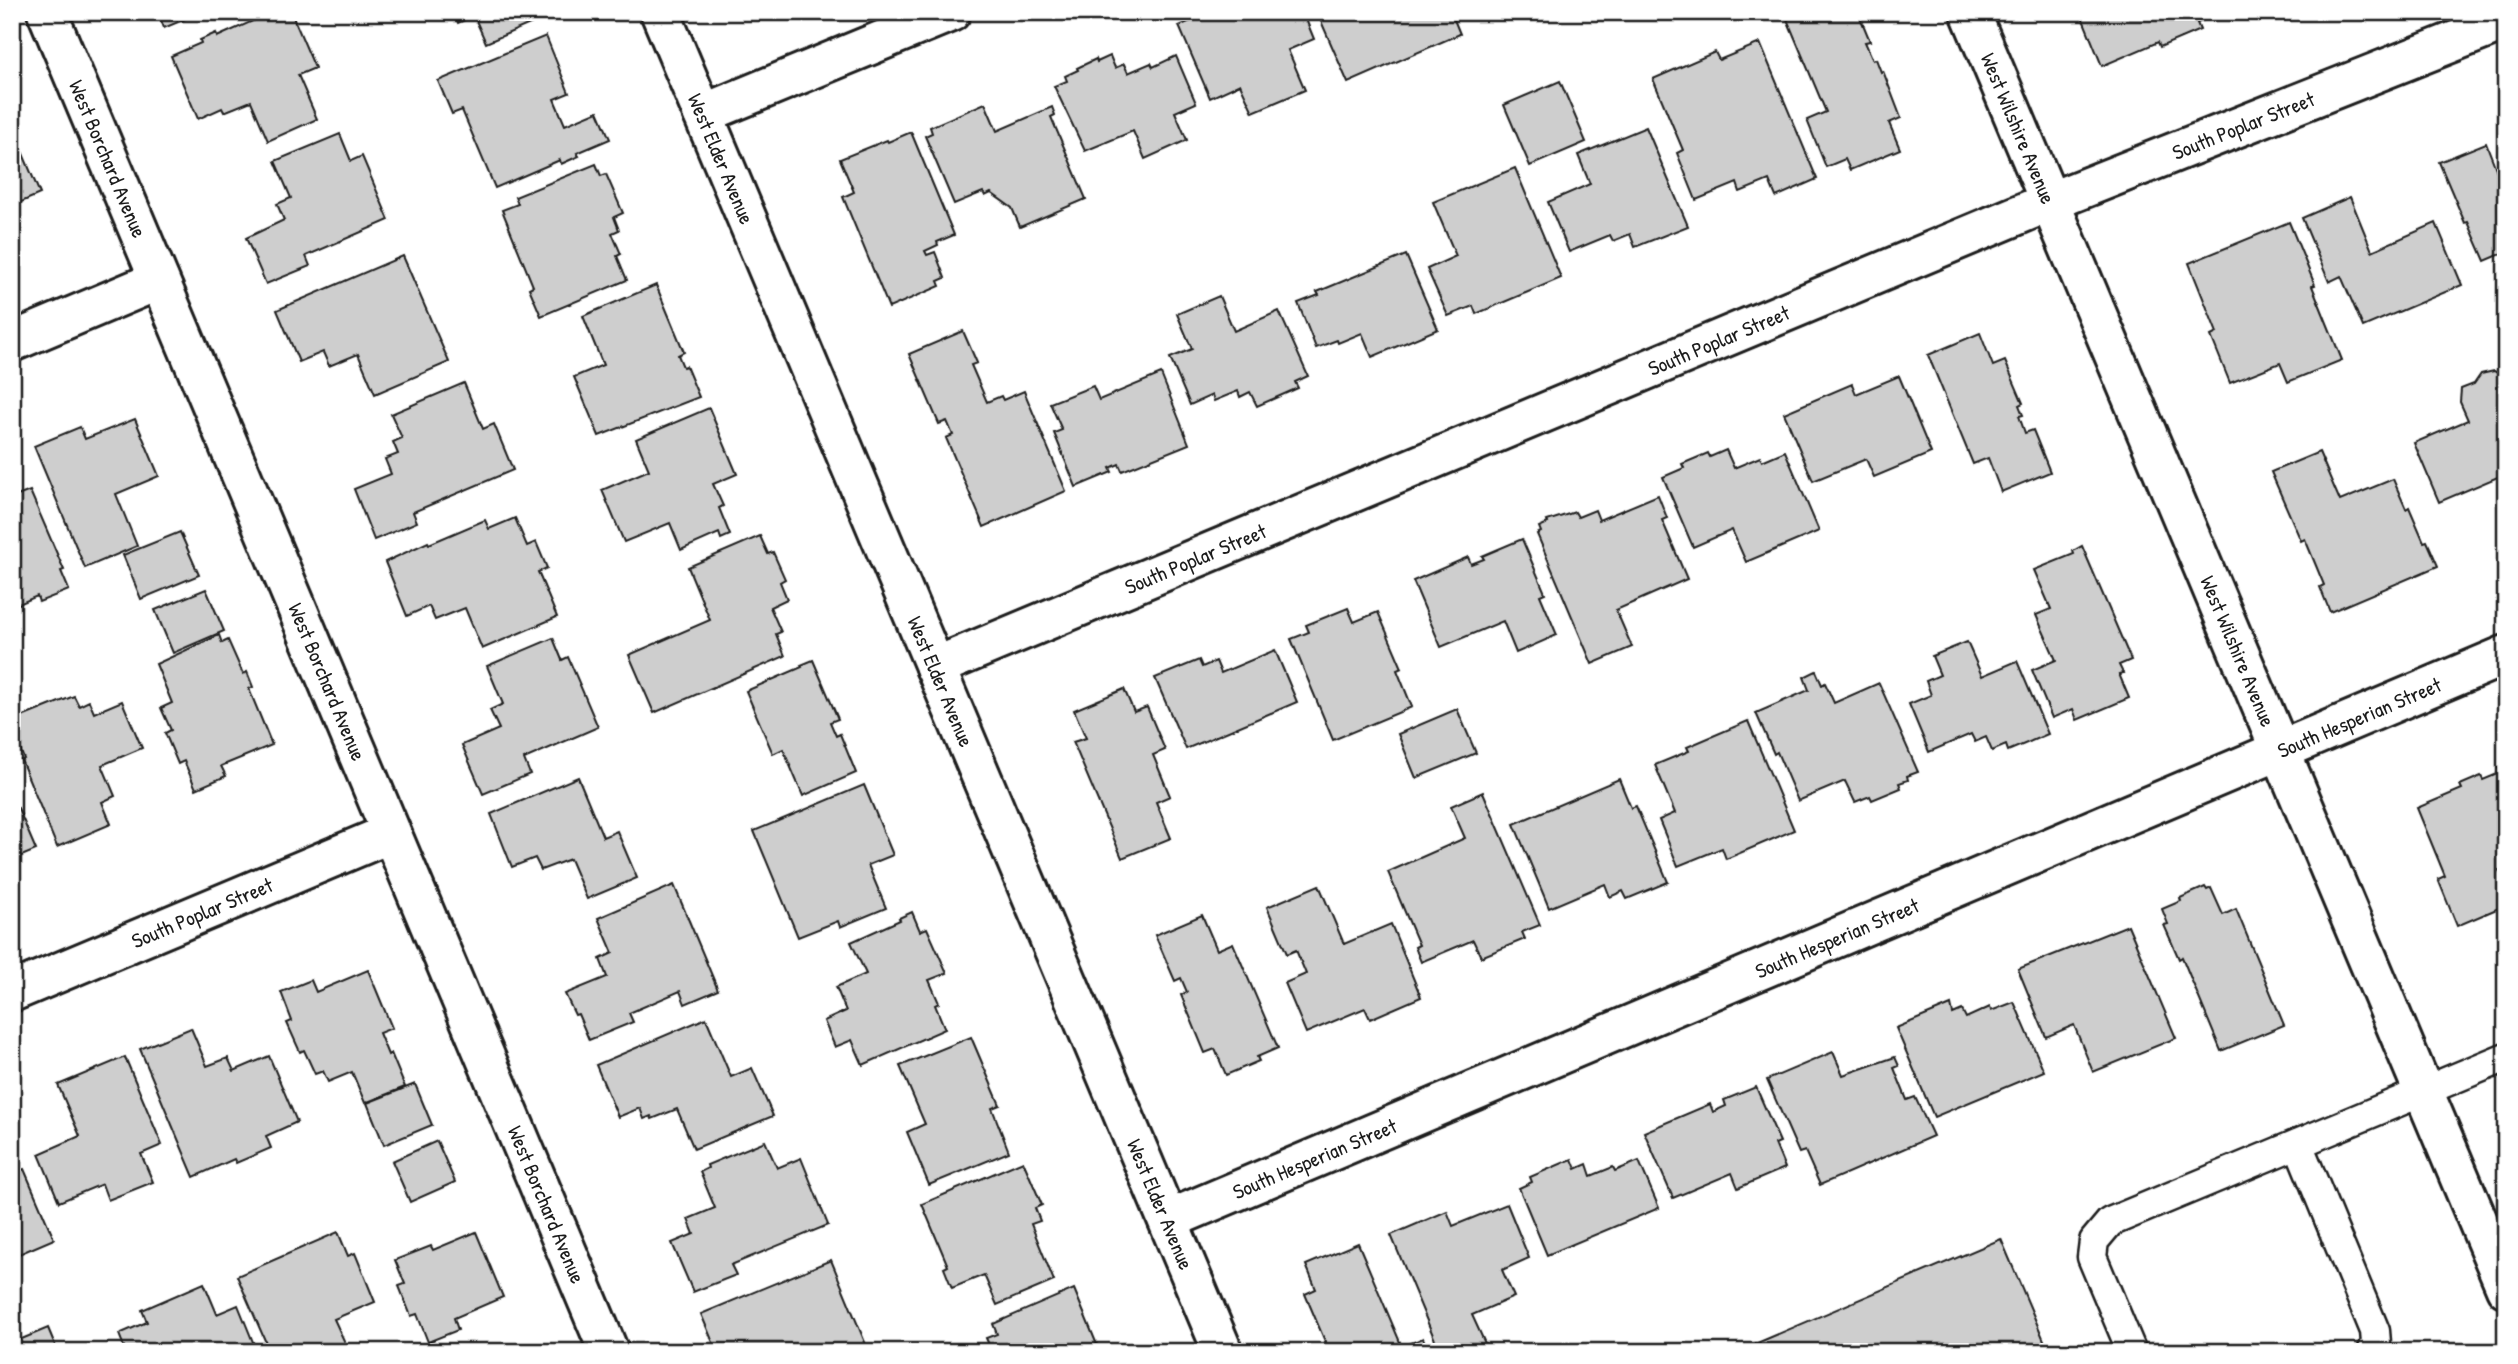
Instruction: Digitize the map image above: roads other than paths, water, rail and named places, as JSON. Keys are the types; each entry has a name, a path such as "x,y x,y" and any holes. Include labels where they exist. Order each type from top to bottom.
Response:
{"street":[{"name":"West Borchard Avenue","path":"47,12 609,1352"},
{"name":"West Elder Avenue","path":"660,12 1223,1352"},
{"path":"703,114 951,12"},
{"name":"West Wilshire Avenue","path":"1970,12 2506,1289"},
{"name":"South Poplar Street","path":"935,667 2049,202 2506,21"},
{"path":"12,342 159,280"},
{"name":"South Hesperian Street","path":"1168,1220 2506,654"},
{"name":"South Poplar Street","path":"12,992 391,833"}],"lane":[{"path":"2132,1352 2092,1256 2094,1241 2110,1222 2506,1057"},
{"path":"2298,1144 2375,1332 2376,1343 2372,1352"}]}
